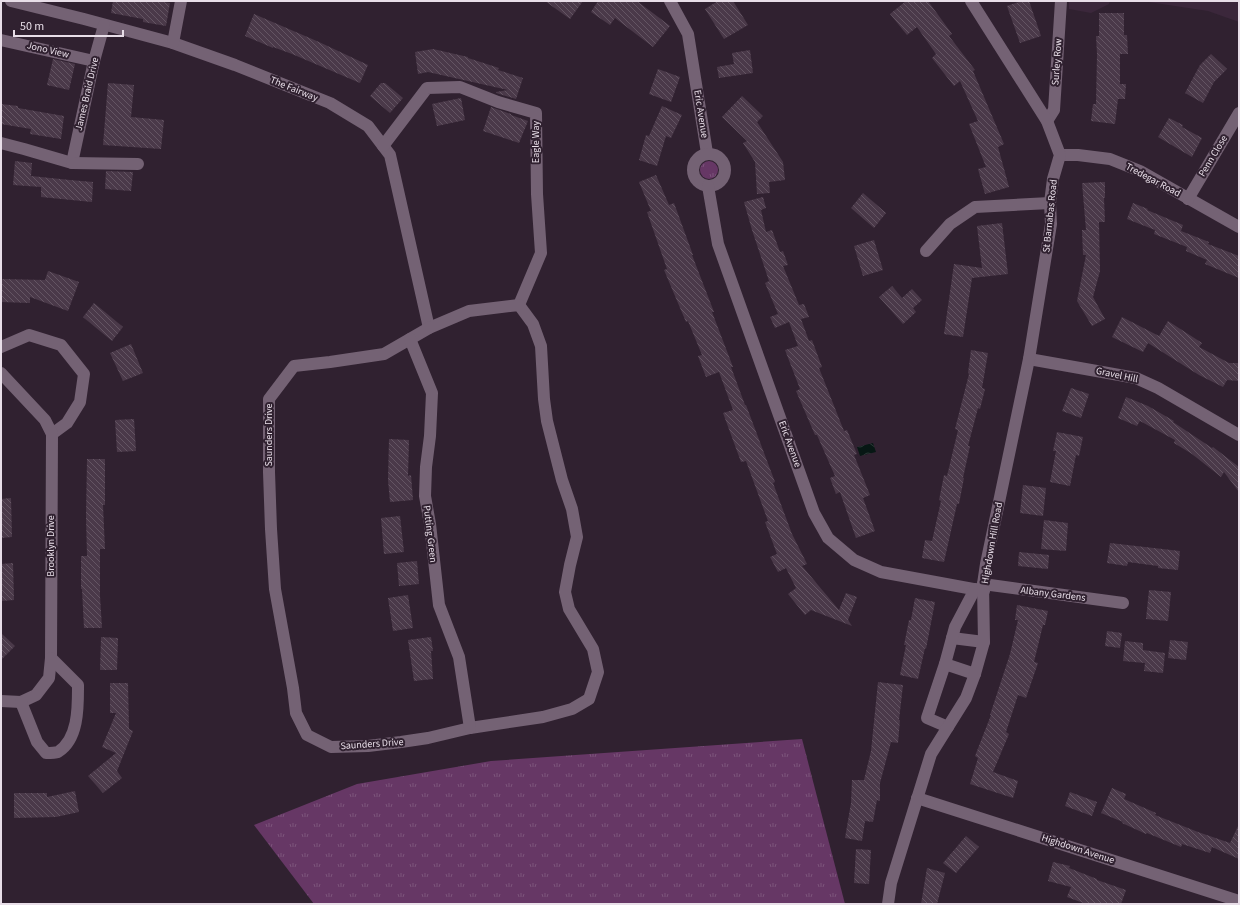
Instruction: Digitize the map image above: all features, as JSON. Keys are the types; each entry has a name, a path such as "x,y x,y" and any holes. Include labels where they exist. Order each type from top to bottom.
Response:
{"street":[{"name":"The Fairway","path":"11,1 173,43 235,65 330,103 368,126 390,155 429,328"},
{"path":"173,43 181,1"},
{"name":"Eric Avenue","path":"670,1 688,34 696,76 707,153"},
{"path":"971,1 1047,121 1060,155"},
{"name":"Surley Row","path":"1047,121 1054,110 1061,1"},
{"name":"James Braid Drive","path":"72,163 94,61 104,25"},
{"name":"Jono View","path":"1,40 94,61"},
{"name":"Eagle Way","path":"383,146 427,88 460,87 498,102 536,113 537,194 541,253 519,305"},
{"name":"Penn Close","path":"1188,199 1239,113"},
{"path":"1,143 72,163 138,164"},
{"path":"707,153 718,156 722,159 726,169 722,180 718,184 708,186 698,182 694,178 693,173 694,162 697,158 707,153"},
{"name":"Tredegar Road","path":"1060,155 1078,155 1110,159 1140,171 1239,228"},
{"name":"St Barnabas Road","path":"1029,359 1050,224 1050,203 1053,179 1060,155"},
{"name":"Eric Avenue","path":"708,186 718,244 814,513 828,538 854,560 881,572 981,588"},
{"path":"926,251 950,224 975,207 1050,203"},
{"name":"Saunders Drive","path":"519,305 533,324 541,346 547,422 562,480 572,509 577,537 565,592 569,609 593,649 598,672 589,699 572,708 543,717 470,728 428,738 368,746 331,747 307,735 296,714 293,688 275,589 269,472 269,400 294,366 384,354 429,328 469,311 519,305"},
{"path":"1,347 29,335 61,345 84,374 80,402 67,423 52,434 45,420 1,373"},
{"name":"Putting Green","path":"410,339 432,393 425,496 430,524 439,605 459,657 470,728"},
{"name":"Highdown Hill Road","path":"888,904 891,883 931,754 966,698 976,674 984,642 981,588 1029,359"},
{"name":"Gravel Hill","path":"1029,359 1136,378 1158,388 1239,436"},
{"name":"Brooklyn Drive","path":"21,702 36,695 49,678 51,658 52,434"},
{"path":"948,727 927,718 945,664 955,627 981,588"},
{"name":"Albany Gardens","path":"981,588 1123,603"},
{"path":"952,638 984,642"},
{"path":"1,700 21,702 37,742 46,753 57,752 69,742 78,717 78,685 51,658"},
{"path":"945,664 976,674"},
{"name":"Highdown Avenue","path":"917,798 1239,901"}],"shaded area":[{"path":"1069,1 1110,1 1109,4 1091,13 1069,9"},
{"path":"1142,1 1239,1 1239,22 1208,11"}],"green space":[{"path":"709,161 715,164 718,170 715,176 709,179 703,176 700,170 703,164"},
{"path":"802,739 845,904 314,904 254,825 357,784 491,761"}],"water":[{"path":"873,443 876,452 860,456 857,447"}],"building":[{"path":"113,1 156,1 170,3 166,26 143,22 143,19 111,13"},
{"path":"545,1 583,1 570,19"},
{"path":"598,1 637,1 670,26 653,47 615,18 610,25 591,12"},
{"path":"718,1 733,1 748,25 724,39 705,9"},
{"path":"906,1 928,1 952,34 949,36 975,70 973,71 1004,144 998,147 1009,187 985,194 978,169 986,167 969,124 978,121 960,81 954,86 932,58 936,54 917,27 907,35 890,14"},
{"path":"1022,1 1029,1 1041,36 1020,43 1007,6"},
{"path":"1099,13 1124,13 1124,35 1127,35 1128,54 1120,54 1120,84 1126,84 1125,99 1118,99 1115,124 1091,121 1093,104 1096,104 1096,36 1099,36"},
{"path":"254,14 368,65 360,83 245,36"},
{"path":"433,49 468,57 499,68 498,70 523,78 516,99 496,93 508,90 428,72 418,74 415,52"},
{"path":"750,50 753,73 719,78 717,67 734,64 732,53"},
{"path":"1211,54 1227,69 1214,82 1203,103 1185,93 1200,65"},
{"path":"53,59 75,64 69,90 47,85"},
{"path":"658,69 680,77 671,102 649,94"},
{"path":"108,83 134,85 131,117 164,120 161,149 103,145"},
{"path":"381,83 385,83 403,98 390,113 370,96"},
{"path":"742,96 763,116 757,122 783,162 785,180 769,182 770,193 757,194 755,162 743,143 747,141 722,117"},
{"path":"461,98 465,120 437,126 432,104"},
{"path":"1,104 18,106 18,108 64,116 61,139 30,134 31,129 1,124"},
{"path":"662,106 682,115 671,138 666,136 657,166 639,160 646,135 649,136"},
{"path":"491,107 528,121 519,143 483,131"},
{"path":"1169,118 1183,125 1182,127 1202,138 1192,157 1158,137"},
{"path":"15,161 32,163 31,176 93,182 92,202 41,197 41,187 13,185"},
{"path":"106,171 133,172 131,191 105,189"},
{"path":"656,175 669,205 674,203 733,367 731,367 775,482 773,483 792,534 807,564 802,566 839,610 846,593 857,597 848,620 852,626 811,610 805,615 788,594 796,588 786,568 778,572 770,557 777,554 765,522 768,521 746,461 741,462 723,413 733,410 719,372 706,377 698,356 702,355 664,270 667,269 647,212 651,211 639,182"},
{"path":"1105,182 1105,222 1099,222 1100,271 1093,297 1105,319 1092,326 1077,301 1086,255 1083,255 1082,230 1086,230 1082,183"},
{"path":"863,193 886,213 874,228 851,208"},
{"path":"763,197 766,208 761,210 766,232 772,230 780,252 783,251 788,265 783,266 799,305 804,304 809,317 801,319 809,341 812,340 822,367 819,368 844,431 847,430 857,454 854,455 870,495 863,498 875,531 856,538 840,492 836,494 830,478 835,476 796,391 800,389 785,350 798,346 789,322 775,328 770,317 778,314 765,283 769,281 744,202"},
{"path":"1133,203 1183,225 1181,231 1209,242 1208,244 1239,256 1239,278 1205,264 1207,260 1186,251 1187,247 1154,234 1155,230 1127,219"},
{"path":"1002,223 1008,274 972,278 963,337 944,334 954,264 982,268 977,226"},
{"path":"874,240 883,270 863,276 854,246"},
{"path":"48,271 79,282 68,311 30,297 30,303 1,302 1,279 45,280"},
{"path":"892,286 902,298 912,289 922,300 913,308 916,312 903,324 879,297"},
{"path":"94,303 123,327 112,341 83,317"},
{"path":"1122,317 1159,336 1168,321 1202,343 1199,347 1229,363 1239,363 1239,381 1227,380 1223,387 1199,375 1148,343 1143,352 1112,337"},
{"path":"131,344 143,373 123,381 110,353"},
{"path":"971,350 988,353 982,388 985,389 980,409 978,408 968,446 970,446 959,504 957,504 944,562 922,558 925,540 932,541 941,501 939,500 944,475 947,476 958,430 955,429 969,374"},
{"path":"1071,388 1089,394 1081,418 1062,411"},
{"path":"1126,397 1148,406 1174,421 1173,422 1212,448 1213,447 1239,467 1239,492 1224,472 1221,477 1192,454 1174,443 1175,440 1140,421 1137,426 1118,418"},
{"path":"134,419 136,451 117,452 115,420"},
{"path":"1057,432 1083,437 1079,456 1076,455 1070,486 1050,482 1056,451 1053,451"},
{"path":"389,439 409,440 408,476 411,475 413,500 390,502 388,480"},
{"path":"87,459 105,459 105,505 103,505 105,549 100,549 102,628 84,628 81,589 81,556 87,556"},
{"path":"1023,485 1046,488 1043,516 1020,513"},
{"path":"11,498 12,537 1,538 1,499"},
{"path":"400,516 404,552 384,554 381,518"},
{"path":"1044,520 1068,523 1066,551 1041,549"},
{"path":"1110,543 1180,551 1178,570 1128,562 1127,566 1107,563"},
{"path":"1019,552 1049,555 1048,569 1018,566"},
{"path":"417,561 419,584 399,586 397,563"},
{"path":"13,563 14,600 1,601 1,564"},
{"path":"1149,590 1171,592 1168,621 1146,619"},
{"path":"408,595 413,628 393,631 388,598"},
{"path":"915,598 935,602 926,649 925,648 918,679 900,675 906,645 904,645"},
{"path":"1017,605 1048,611 1034,662 1038,663 1026,698 1018,695 1006,732 1009,734 993,772 1018,781 1013,798 970,784 978,758 975,756 991,715 1010,654 1018,620 1015,620"},
{"path":"1107,631 1122,633 1120,648 1105,646"},
{"path":"1,633 15,646 1,660"},
{"path":"101,637 118,638 117,670 100,670"},
{"path":"431,637 433,651 431,651 433,679 414,681 408,640"},
{"path":"1170,640 1188,642 1186,660 1168,658"},
{"path":"1125,641 1143,643 1143,650 1165,653 1163,673 1144,671 1145,663 1123,661"},
{"path":"878,682 903,685 898,743 891,742 880,783 880,801 877,800 873,822 865,821 862,841 845,838 851,803 852,780 864,780 871,751"},
{"path":"110,683 128,683 129,729 133,731 117,771 122,778 103,793 88,776 116,753 102,747 116,713 110,713"},
{"path":"1112,788 1126,794 1124,799 1156,813 1155,815 1230,843 1239,824 1239,859 1212,847 1210,853 1182,844 1181,847 1147,833 1146,834 1101,813"},
{"path":"75,791 79,812 56,817 14,818 14,793 47,793 47,797"},
{"path":"1070,792 1097,802 1092,816 1065,806"},
{"path":"966,836 979,847 956,873 943,863"},
{"path":"856,849 871,850 869,884 854,883"},
{"path":"1053,862 1070,866 1069,868 1126,890 1121,904 1086,904 1067,897 1071,887 1048,881"},
{"path":"927,868 945,873 937,904 921,904"}]}
